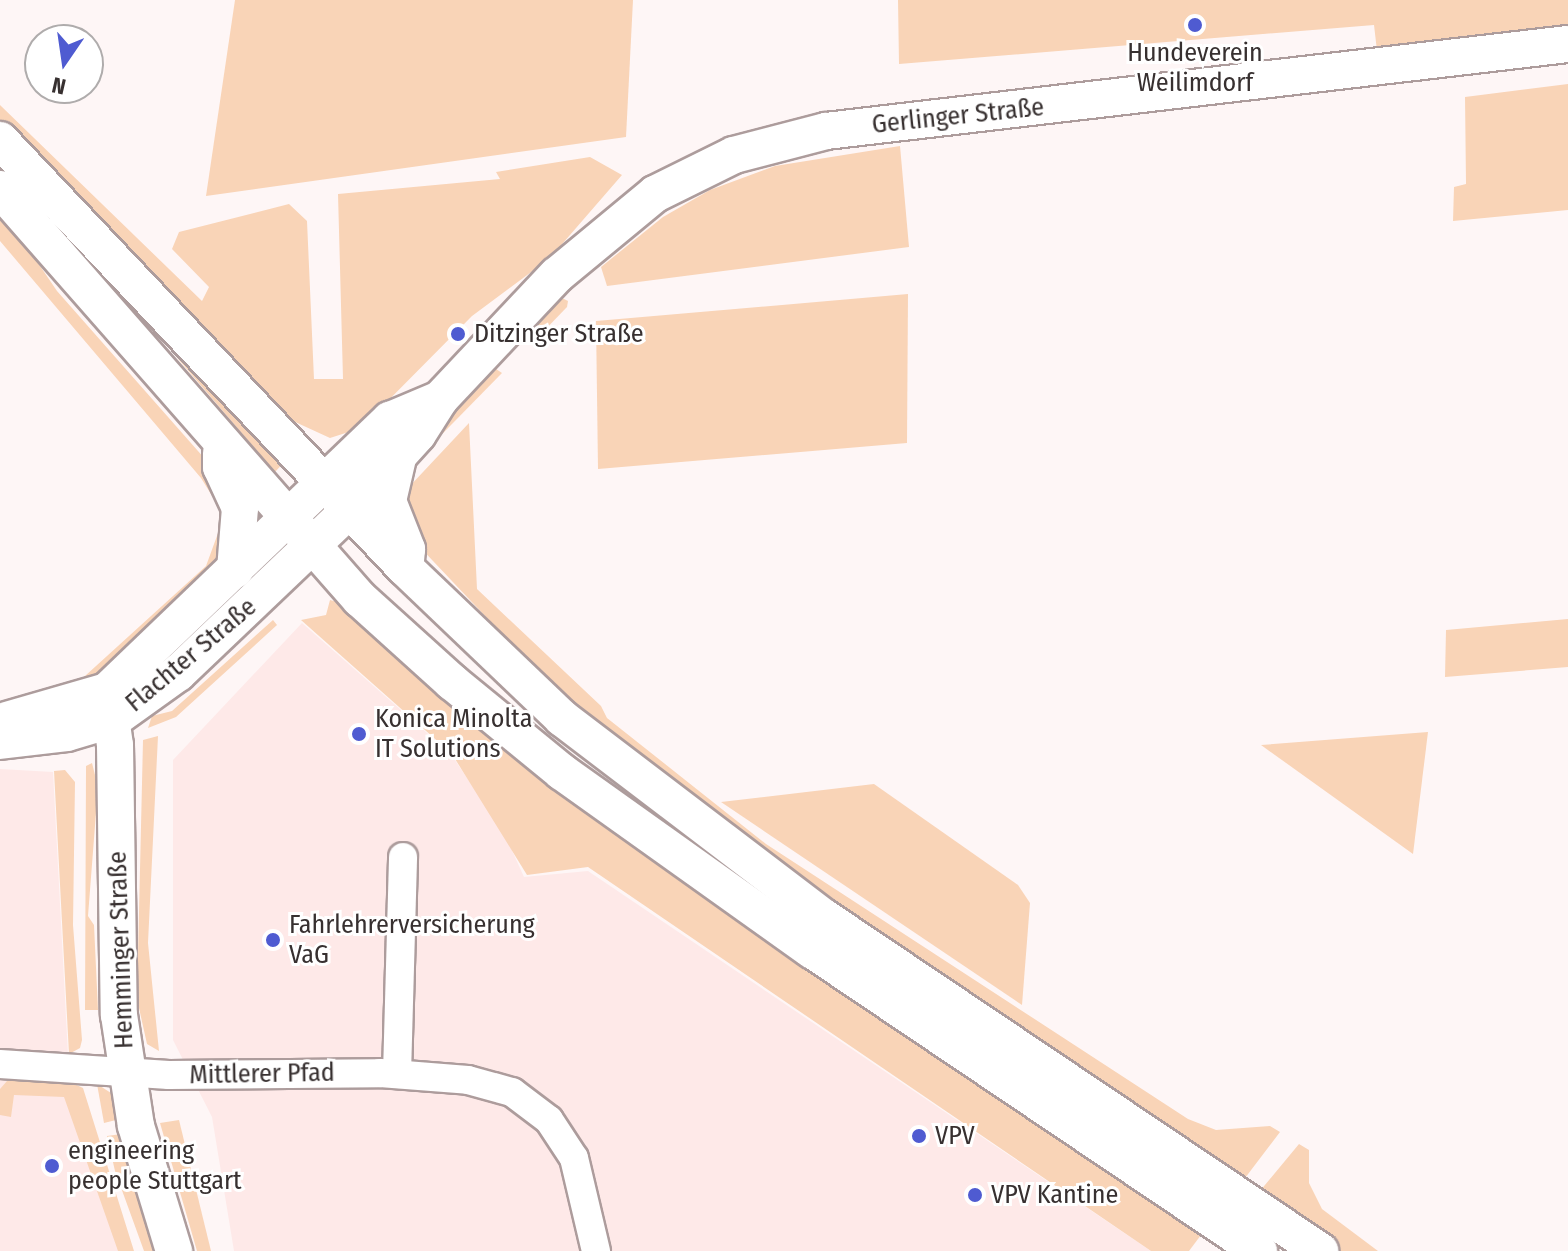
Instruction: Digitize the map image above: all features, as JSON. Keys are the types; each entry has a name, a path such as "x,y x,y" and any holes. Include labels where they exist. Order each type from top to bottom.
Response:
{"main road":[{"name":"Gerlinger Straße","path":"350,509 398,456 440,399 516,314 602,234 655,194 746,151 826,131 1568,44"},
{"path":"0,140 405,568 523,683 658,796 1037,1065 1320,1251"},
{"path":"0,189 360,599 562,772 812,950 1259,1251"},
{"name":"Gerlinger Straße","path":"324,481 390,420 440,399"},
{"path":"221,443 221,467 240,508 235,570"},
{"path":"398,456 388,501 407,549 405,568"},
{"name":"Flachter Straße","path":"0,721 110,705 235,570 324,481"},
{"name":"Flachter Straße","path":"0,741 67,733 110,705 178,673 256,602 350,509"},
{"path":"256,602 274,605 310,588 360,599"},
{"name":"Hemminger Straße","path":"110,705 117,980 126,1072 150,1186 174,1251"}],"street":[{"path":"397,1074 403,857"},
{"name":"Mittlerer Pfad","path":"0,1064 126,1072 397,1074 468,1080 512,1092 549,1120 574,1158 596,1251"}],"shaded area":[{"path":"235,0 633,0 626,137 206,196"},
{"path":"898,0 1568,0 1568,40 1379,68 1374,25 899,64"},
{"path":"1568,84 1568,210 1453,221 1454,187 1466,184 1465,97"},
{"path":"0,105 202,301 209,287 172,249 179,232 289,204 307,221 314,379 343,379 338,194 500,179 496,172 590,157 622,175 550,258 472,316 361,428 330,438 293,421 194,322 21,146 0,122"},
{"path":"900,146 909,247 607,286 601,267 663,217 710,190 775,166"},
{"path":"0,161 287,459 275,472 113,283 15,187"},
{"path":"0,207 57,291 220,476 222,512 201,478 0,241"},
{"path":"908,294 907,443 598,469 596,321"},
{"path":"560,297 568,301 567,307 540,335 528,323"},
{"path":"490,365 502,373 402,475"},
{"path":"469,423 477,589 601,706 607,718 766,844 1188,1119 1216,1130 1270,1126 1280,1132 1239,1186 929,975 561,696 415,542 401,516 408,488"},
{"path":"221,525 230,527 224,562 110,673 63,696 206,566"},
{"path":"330,600 348,605 1170,1201 1201,1235 1189,1251 1151,1251 588,867 527,875 452,754 301,620 326,615"},
{"path":"1568,619 1568,667 1445,677 1446,630"},
{"path":"273,620 277,625 176,717 148,728 152,716 172,711"},
{"path":"302,623 451,754 506,837 524,877 588,871 1151,1251 234,1251 212,1117 173,1040 173,760"},
{"path":"1428,732 1413,854 1261,745"},
{"path":"158,736 148,943 159,1051 147,1044 137,999 143,740"},
{"path":"92,763 98,787 88,916 94,925 98,1010 85,1010 86,766"},
{"path":"0,769 53,772 68,1055 125,1251 0,1251"},
{"path":"65,770 75,782 73,925 82,1040 80,1048 69,1054 54,771"},
{"path":"874,784 1018,885 1030,903 1022,1005 721,802"},
{"path":"66,1080 83,1088 134,1251 118,1251 64,1097 14,1095 11,1117 0,1115 0,1089 7,1081"},
{"path":"97,1084 111,1093 116,1120 104,1123"},
{"path":"179,1120 211,1251 197,1251 160,1123"},
{"path":"121,1134 158,1251 144,1251 115,1171 107,1136"},
{"path":"1299,1144 1309,1150 1309,1183 1322,1209 1378,1251 1340,1251 1255,1197"}],"place":[{"name":"Hundeverein Weilimdorf","path":"1195,25"},
{"name":"Ditzinger Straße","path":"458,334"},
{"name":"Konica Minolta IT Solutions","path":"359,734"},
{"name":"Fahrlehrerversicherung VaG","path":"273,940"},
{"name":"VPV","path":"919,1136"},
{"name":"engineering people Stuttgart","path":"52,1166"},
{"name":"VPV Kantine","path":"975,1195"}]}
